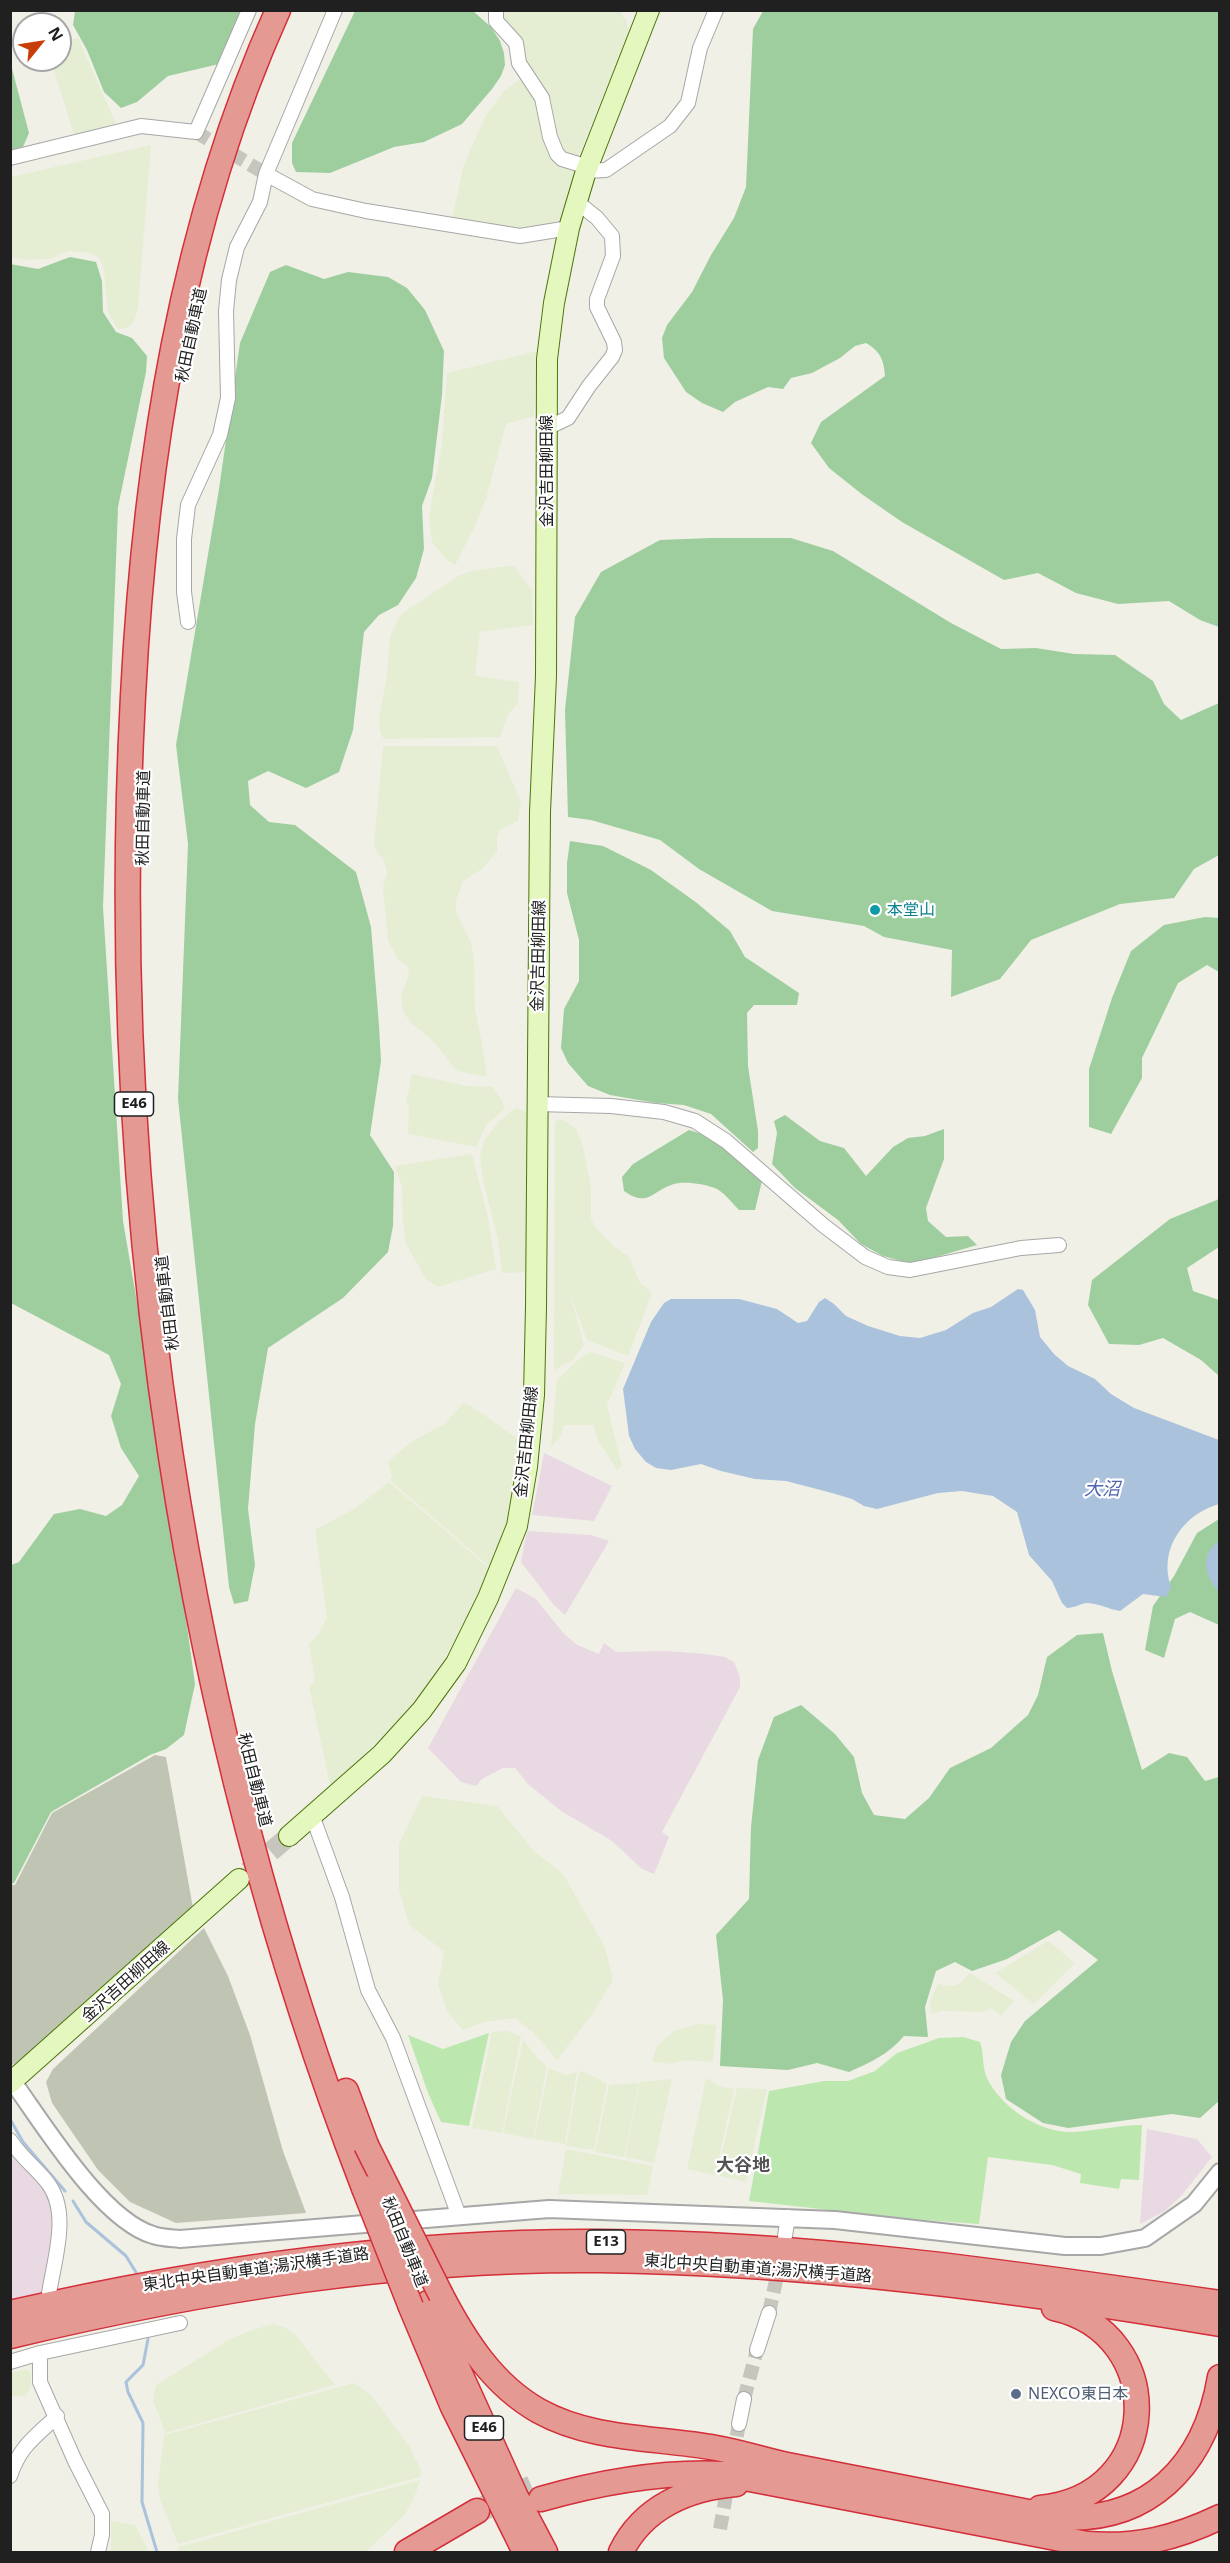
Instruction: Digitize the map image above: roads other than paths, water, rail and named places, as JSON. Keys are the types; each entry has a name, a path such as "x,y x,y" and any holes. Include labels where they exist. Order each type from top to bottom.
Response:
{"highway":[{"name":"秋田自動車道","path":"278,10 260,48 220,162 190,268 167,374 150,493 137,610 127,840 133,1086 152,1316 183,1527 204,1640 247,1818 280,1939 311,2038 364,2188 426,2301 453,2407 525,2553"},
{"name":"秋田自動車道","path":"295,10 275,55 235,167 206,271 183,377 165,495 152,622 146,724 143,841 148,1087 162,1258 183,1424 201,1536 242,1737 325,2030 426,2301 502,2467 545,2553"},
{"name":"東北中央自動車道;湯沢横手道路","path":"10,2313 164,2282 338,2257 445,2247 597,2242 763,2247 962,2266 1208,2312"},
{"name":"東北中央自動車道;湯沢横手道路","path":"10,2336 172,2300 252,2287 438,2266 596,2260 762,2267 976,2286 1208,2312"},
{"path":"762,2267 990,2295 1058,2309 1081,2318 1114,2345 1133,2381 1137,2423 1125,2458 1102,2485 1073,2502 1032,2508 1000,2516"},
{"path":"426,2301 460,2331 480,2358 518,2398 541,2412 590,2430 717,2448 780,2474"},
{"path":"426,2301 445,2399 516,2553"},
{"path":"1000,2516 1096,2518 1117,2512 1155,2494 1184,2467 1196,2450 1212,2413 1220,2377"},
{"path":"539,2492 695,2472 780,2474 1000,2516 1070,2534 1113,2530 1155,2511 1188,2484 1208,2458 1220,2433"},
{"path":"621,2553 631,2534 644,2519 658,2508 676,2499 722,2485 780,2474"},
{"path":"1000,2516 1088,2544 1117,2546 1170,2538 1220,2517"},
{"path":"407,2553 480,2517 433,2553"}],"main road":[{"name":"金沢吉田柳田線","path":"289,1836 382,1754 422,1710 456,1663 488,1598 517,1526 527,1467 534,1395 540,812 546,676 547,359 554,303 569,228 587,169 649,10"},
{"name":"金沢吉田柳田線","path":"12,2082 239,1879"}],"street":[{"path":"10,158 141,126 196,132 249,10"},
{"path":"188,622 184,592 184,539 188,505 220,435 228,398 226,329 229,280 237,247 260,202 266,174 335,10"},
{"path":"496,10 496,21 516,43 519,63 542,98 550,137 557,154 562,159 587,169 606,170 670,126 688,103 700,48 716,10"},
{"path":"266,174 312,199 366,212 520,236 569,228"},
{"path":"547,428 568,418 615,350 614,342 597,307 597,300 613,256 612,236 597,218 577,202"},
{"path":"537,1104 611,1106 664,1112 695,1121 726,1141 823,1225 865,1257 888,1267 910,1270 1021,1248 1059,1245"},
{"path":"312,1815 342,1897 368,1990 393,2038 459,2216"},
{"path":"12,2082 79,2172 123,2219 151,2235 180,2239 549,2209 835,2220 1065,2246 1101,2246 1145,2238 1194,2204 1220,2172"},
{"path":"10,2140 24,2160 47,2183 59,2203 60,2220 49,2294"},
{"path":"785,2236 788,2217"},
{"path":"757,2350 769,2313"},
{"path":"10,2362 40,2352 180,2323"},
{"path":"40,2352 40,2382 57,2416 58,2426 70,2452 102,2514 102,2535 98,2553"},
{"path":"739,2424 744,2399"},
{"path":"10,2476 16,2457 23,2447 57,2416"}],"water":[{"name":"大沼","path":"1018,1289 1023,1290 1035,1310 1040,1337 1068,1366 1095,1379 1111,1394 1134,1408 1219,1440 1219,1504 1194,1516 1177,1535 1168,1560 1171,1587 1166,1597 1143,1594 1120,1611 1086,1603 1067,1608 1062,1603 1052,1581 1029,1555 1017,1512 993,1496 962,1491 938,1493 877,1509 864,1506 852,1499 786,1481 755,1479 701,1464 671,1470 656,1468 646,1462 635,1449 629,1436 623,1389 651,1322 664,1303 671,1299 739,1299 777,1309 798,1323 807,1321 819,1302 825,1298 846,1316 868,1326 900,1336 920,1338 946,1330 973,1313 991,1307"},
{"path":"1219,1541 1219,1592 1210,1579 1206,1566 1209,1553"}],"waterway":[{"path":"10,2119 23,2142 65,2191"},
{"path":"73,2201 86,2222 126,2256 137,2274"},
{"path":"148,2339 143,2365 126,2382 128,2392 143,2423 142,2502 157,2552"}],"tunnel":[{"path":"196,132 266,174"},
{"path":"248,1871 289,1836"},
{"path":"769,2313 780,2262"},
{"path":"744,2399 757,2350"},
{"path":"733,2457 739,2424"},
{"path":"720,2529 729,2479"},
{"path":"477,2511 537,2485"}],"place":[{"name":"本堂山","path":"875,910"},
{"name":"NEXCO東日本","path":"1016,2394"}],"district":[{"name":"大谷地","path":"743,2166"}]}
